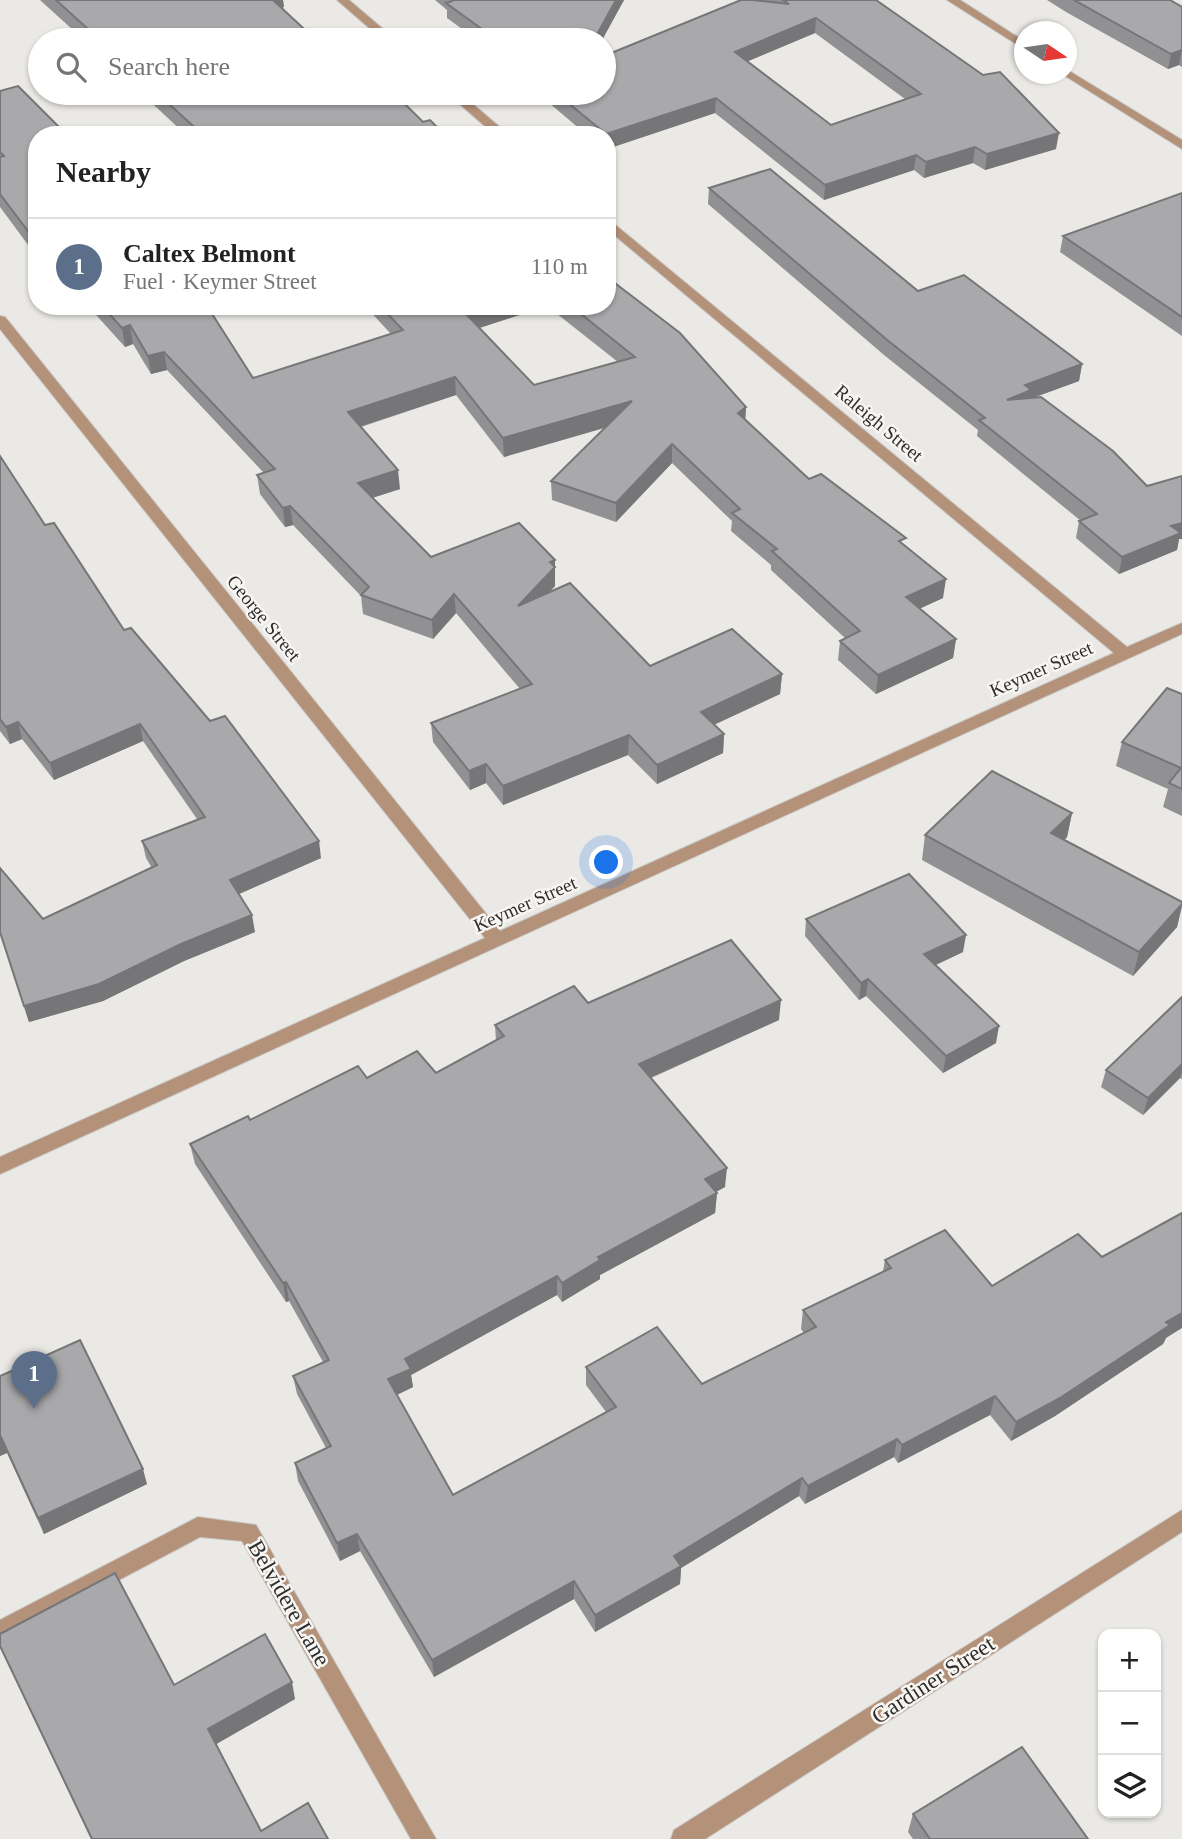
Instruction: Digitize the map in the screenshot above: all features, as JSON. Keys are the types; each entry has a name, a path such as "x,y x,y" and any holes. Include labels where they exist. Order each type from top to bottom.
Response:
{"street":[{"path":"342,0 376,28"},
{"path":"952,0 1014,40"},
{"path":"1077,79 1182,145"},
{"path":"467,105 492,126"},
{"name":"Raleigh Street","path":"616,230 1125,654"},
{"name":"George Street","path":"0,320 498,940"},
{"name":"Keymer Street","path":"0,1166 1182,628"},
{"name":"Gardiner Street","path":"683,1839 1182,1520"},
{"name":"Belvidere Lane","path":"0,1632 198,1527 248,1532 424,1839"}],"building":[{"path":"56,0 273,0 303,28 87,28"},
{"path":"616,0 601,28 480,28 446,3"},
{"path":"741,0 789,4 783,0 876,0 983,75 1000,72 1059,133 987,154 975,147 926,162 916,155 825,185 716,98 616,131 616,126 596,126 571,105 616,105 616,51","holes":["816,18 921,94 831,125 735,52"]},
{"path":"1074,0 1170,0 1182,7 1182,50 1171,54"},
{"path":"18,86 28,96 28,105 37,105 58,126 28,126 28,231 0,194 0,157 4,156 0,152 0,91"},
{"path":"170,105 406,105 423,122 430,120 436,126 193,126"},
{"path":"770,169 918,291 964,275 1082,364 1025,385 1031,390 1007,400 1041,397 1113,451 1147,486 1182,476 1182,523 1171,526 1181,533 1122,557 1079,521 1097,514 979,420 985,418 886,339 709,188"},
{"path":"1182,193 1182,317 1063,236"},
{"path":"616,284 680,333 746,407 738,413 809,479 821,474 906,538 899,541 946,579 906,597 956,639 878,675 840,641 860,631 772,551 777,549 732,513 740,509 672,444 616,503 551,481 632,401 503,438 455,377 348,412 398,470 358,483 431,557 519,523 555,560 550,562 555,567 518,606 570,583 650,666 732,629 782,674 701,712 724,734 657,765 629,735 503,786 486,764 469,771 431,723 532,684 454,594 432,620 361,595 369,587 290,506 283,508 257,475 275,469 164,352 148,356 130,325 122,328 110,315 213,315 253,378 403,330 389,315 467,315 534,385 635,357 582,315 616,315"},
{"path":"0,456 45,525 54,523 124,630 131,628 210,721 225,716 319,841 230,880 252,915 181,944 99,984 24,1006 0,932 0,868 43,919 157,865 142,841 205,817 140,724 50,763 18,722 6,727 0,719"},
{"path":"1167,688 1182,694 1182,789 1169,783 1181,768 1122,742"},
{"path":"992,771 1072,813 1051,833 1182,902 1139,952 925,835"},
{"path":"909,874 966,935 924,954 999,1026 946,1056 868,979 861,983 806,919"},
{"path":"731,940 781,1000 639,1064 727,1168 705,1179 717,1193 598,1257 600,1260 562,1283 557,1276 405,1359 411,1369 388,1379 453,1495 616,1407 586,1367 657,1327 702,1384 816,1327 803,1310 891,1268 885,1260 945,1230 992,1286 1078,1234 1102,1257 1182,1213 1182,1313 1166,1322 1170,1325 1060,1398 1016,1422 995,1396 902,1445 897,1439 808,1486 802,1478 674,1556 681,1566 595,1615 574,1581 432,1660 357,1534 337,1543 295,1463 331,1446 293,1376 329,1360 286,1282 283,1283 190,1144 248,1116 250,1120 358,1066 367,1078 417,1051 436,1073 504,1036 495,1025 574,986 588,1003"},
{"path":"1182,997 1182,1064 1148,1098 1106,1070"},
{"path":"80,1340 143,1469 38,1518 0,1437 0,1376"},
{"path":"115,1573 174,1685 265,1634 292,1682 208,1729 261,1831 308,1803 328,1839 92,1839 0,1646 0,1634"},
{"path":"1022,1747 1088,1839 930,1839 913,1814"}],"place":[{"name":"Caltex Belmont","path":"34,1409"}]}
